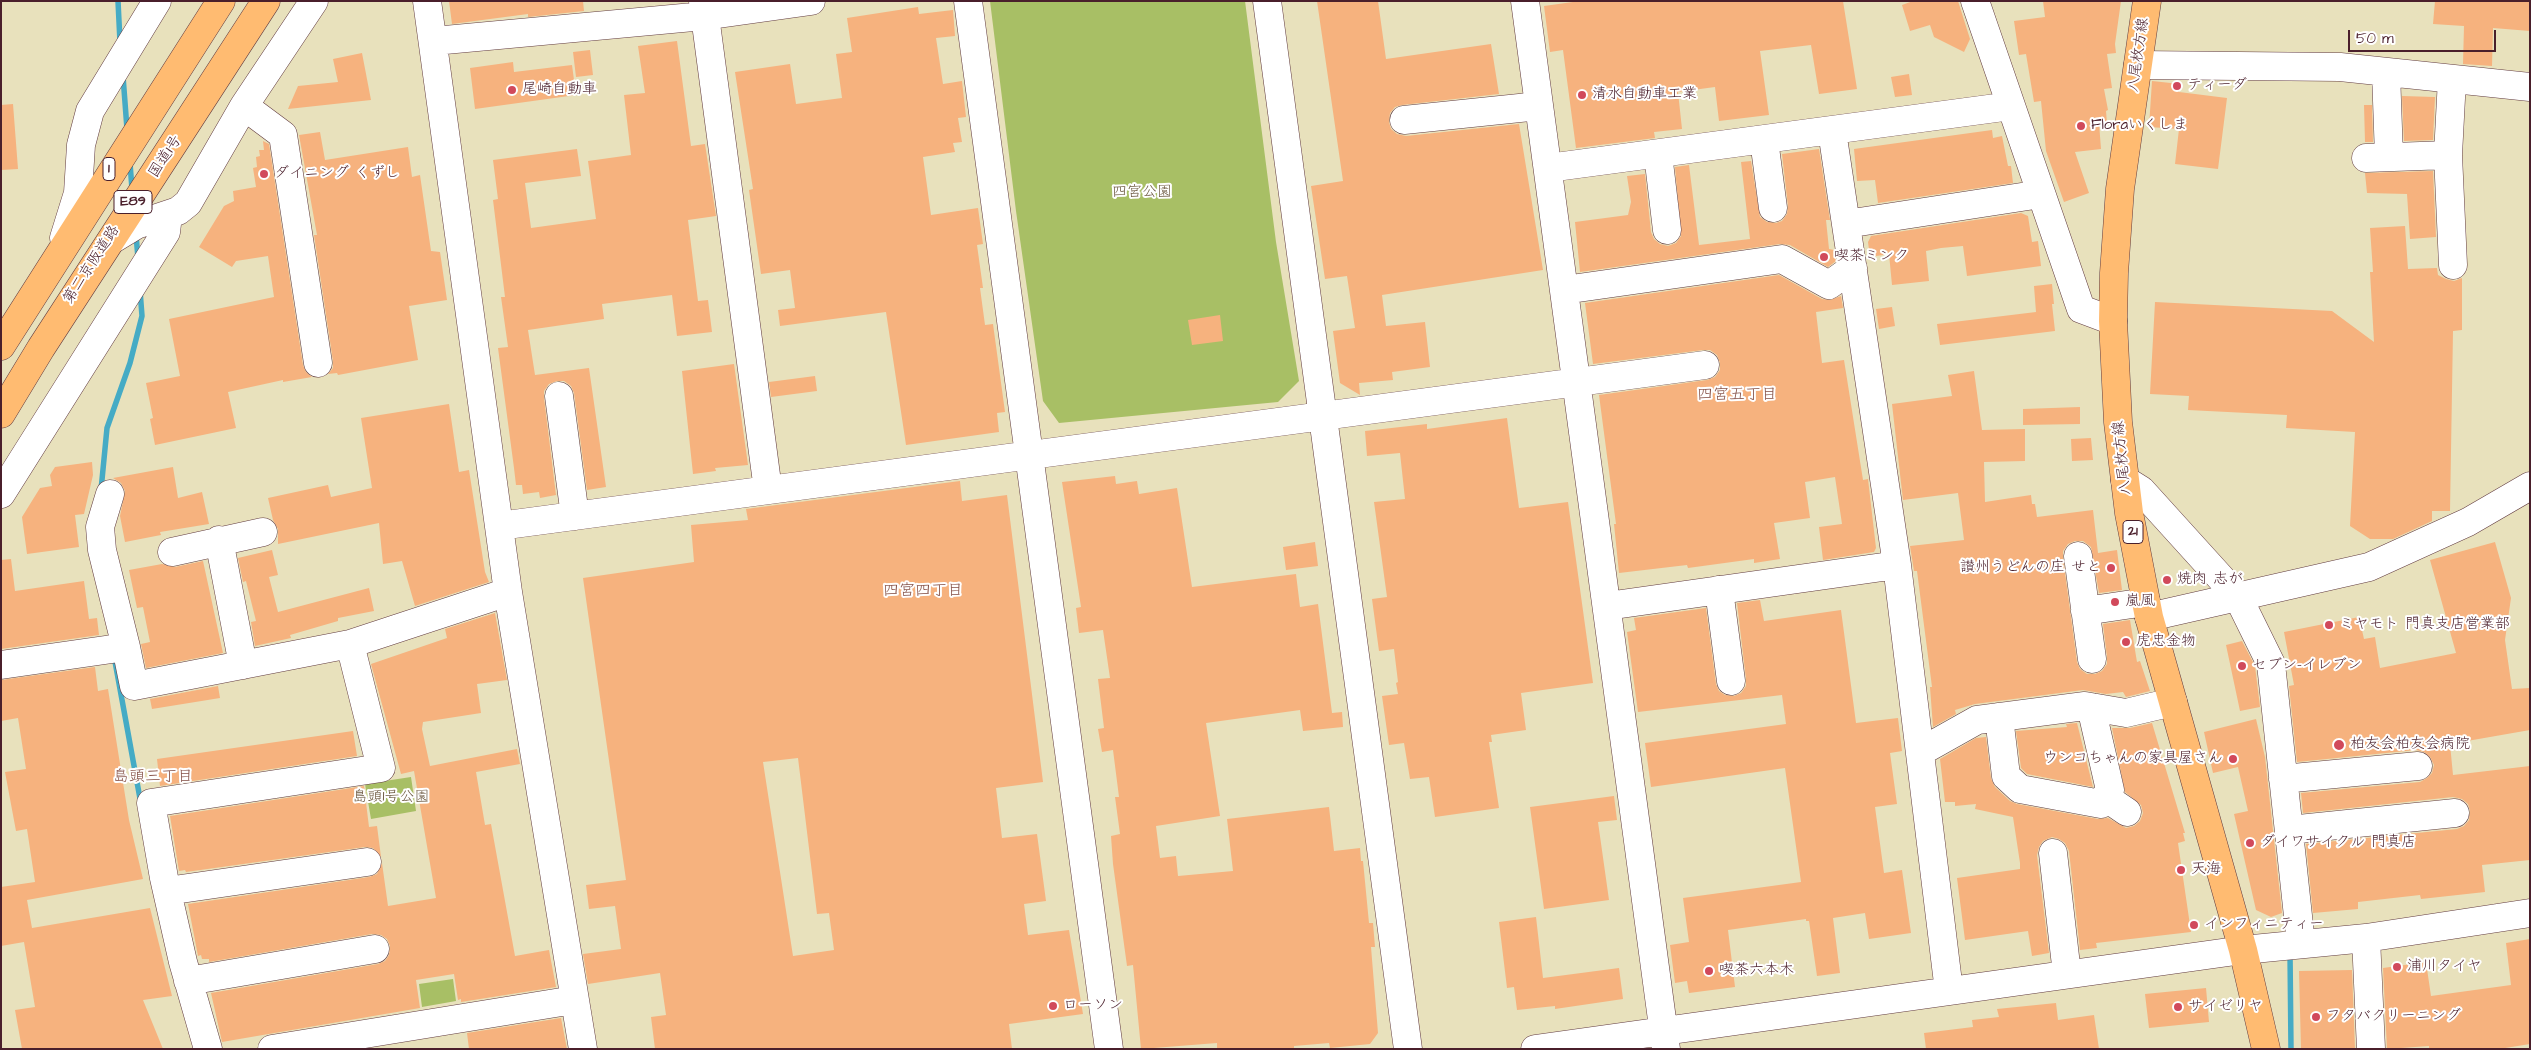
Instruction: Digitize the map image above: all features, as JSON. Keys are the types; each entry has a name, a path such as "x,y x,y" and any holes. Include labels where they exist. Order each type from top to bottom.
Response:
{"main road":[{"name":"1","path":"1,336 216,1"},
{"name":"E89","path":"1,346 221,1"},
{"name":"八尾枚方線","path":"2147,1 2120,190 2114,273 2113,321 2118,422 2129,513 2148,610 2243,950 2266,1049"},
{"name":"国道1号","path":"1,414 41,348 113,239 261,6"},
{"name":"第二京阪道路","path":"1,400 95,262 261,6"}],"street":[{"path":"63,240 74,212 78,193 81,145 90,111 157,1"},
{"path":"113,239 136,224 168,216 188,202 244,106 314,1"},
{"path":"427,1 434,41 508,592 583,1049"},
{"path":"434,41 703,9 811,1"},
{"path":"968,1 1109,1049"},
{"path":"1267,1 1408,1049"},
{"path":"1525,1 1664,1040"},
{"path":"1976,1 2081,309 2113,321"},
{"path":"703,9 768,490"},
{"path":"2138,64 2340,67 2530,87"},
{"path":"2386,72 2377,158 2448,156"},
{"path":"2452,79 2448,156 2453,265"},
{"path":"244,106 283,135 318,363"},
{"path":"1404,120 1539,106"},
{"path":"1548,168 2011,106"},
{"path":"1832,131 1897,565 1948,991"},
{"path":"1764,140 1772,208"},
{"path":"1658,154 1667,230"},
{"path":"1846,224 2041,194"},
{"path":"1,494 166,232 168,216"},
{"path":"1564,290 1782,259 1829,285 1853,268"},
{"path":"499,526 1705,365"},
{"path":"559,396 575,516"},
{"path":"2125,480 2141,490 2238,597 2271,664 2301,944"},
{"path":"2085,610 2148,610 2238,597 2369,566 2468,522 2530,486"},
{"path":"110,494 100,527 101,535 134,686 350,644 508,592"},
{"path":"172,552 219,540 263,532"},
{"path":"219,540 243,665"},
{"path":"2078,556 2092,659"},
{"path":"1607,606 1897,565"},
{"path":"1719,590 1731,681"},
{"path":"208,1049 188,981 167,891 151,803 381,768 350,644"},
{"path":"1,665 126,647"},
{"path":"1920,752 1977,720 2085,706 2126,714 2173,702"},
{"path":"1999,717 2006,776 2020,789 2101,804 2116,804 2110,790 2091,707"},
{"path":"2283,779 2418,766"},
{"path":"2288,830 2455,813"},
{"path":"2054,853 2067,974"},
{"path":"167,891 367,862"},
{"path":"1535,1049 1664,1040 1948,991 2243,950 2366,938 2530,913"},
{"path":"2366,938 2371,1049"},
{"path":"188,981 375,949"},
{"path":"272,1049 574,1000"}],"green space":[{"name":"四宮公園","path":"990,1 1245,1 1276,242 1299,381 1278,402 1059,423 1043,401 1016,211"},
{"name":"島頭1号公園","path":"411,777 416,811 371,819 365,784"},
{"path":"453,979 456,1001 422,1007 419,984"}],"building":[{"path":"449,1 583,1 584,11 528,17 528,14 452,24"},
{"path":"1317,1 1378,1 1386,59 1491,44 1499,94 1402,105 1395,107 1390,113 1389,122 1391,129 1397,134 1406,136 1519,124 1543,270 1382,295 1386,326 1425,322 1430,367 1392,372 1393,380 1359,383 1360,395 1340,383 1333,331 1355,328 1347,276 1325,279 1311,186 1343,181"},
{"path":"1580,1 1843,1 1857,89 1819,94 1811,45 1760,51 1769,115 1719,121 1715,87 1678,92 1682,129 1654,132 1655,138 1576,148 1563,50 1550,52 1544,6"},
{"path":"1913,1 1958,1 1970,39 1964,52 1934,37 1930,25 1910,31 1902,5"},
{"path":"2043,1 2121,1 2115,44 2116,53 2107,54 2112,88 2104,89 2108,110 2106,111 2107,123 2099,123 2101,149 2075,152 2089,193 2064,202 2046,151 2041,101 2034,102 2026,54 2019,55 2014,21 2045,17"},
{"path":"2435,1 2530,1 2530,31 2493,28 2492,66 2463,64 2464,26 2433,24"},
{"path":"918,7 919,14 953,10 955,36 936,38 943,84 962,81 966,117 958,118 962,142 953,143 955,152 923,157 931,215 978,208 983,244 977,245 983,288 980,288 985,325 993,324 1005,412 997,413 999,432 906,445 886,312 780,326 778,310 795,308 790,270 761,274 749,190 753,189 735,72 790,64 796,104 842,98 836,54 852,52 847,18"},
{"path":"677,41 691,146 705,144 716,216 688,220 698,301 708,300 712,332 677,336 672,295 602,304 604,319 528,330 535,375 589,368 606,487 587,490 574,393 571,386 564,381 557,381 549,384 544,391 556,495 540,498 539,492 523,494 522,485 516,485 498,348 508,347 501,297 505,297 493,200 498,199 493,160 577,149 581,176 525,183 531,228 596,219 588,161 631,155 624,95 645,93 638,46"},
{"path":"590,50 593,75 576,77 573,52"},
{"path":"362,53 371,100 288,109 298,86 338,82 333,59"},
{"path":"513,62 514,72 572,65 576,95 475,109 470,68"},
{"path":"1909,74 1912,95 1895,97 1891,77"},
{"path":"2152,81 2180,84 2179,92 2227,98 2218,169 2175,164 2179,129 2149,127"},
{"path":"2402,96 2435,97 2433,140 2404,141"},
{"path":"13,104 18,169 1,170 1,105"},
{"path":"2364,105 2372,105 2373,142 2365,142"},
{"path":"1992,130 1993,138 2002,136 2008,166 2011,166 2013,183 1878,203 1875,180 1857,181 1854,149"},
{"path":"320,132 325,160 408,147 412,177 420,175 431,251 440,252 447,300 409,306 418,360 338,375 337,373 328,374 333,368 333,361 314,235 317,235 299,135"},
{"path":"263,141 269,144 303,365 306,372 312,377 283,382 283,380 228,392 236,428 155,445 150,419 153,418 146,383 180,376 169,319 274,297 268,256 236,261 232,267 199,247 224,206 234,201 233,191 256,187 253,168 257,167 256,157 260,156 259,150 264,150"},
{"path":"1819,149 1830,220 1826,220 1829,249 1834,250 1836,261 1828,267 1790,245 1780,244 1580,272 1575,222 1628,215 1631,202 1627,176 1645,174 1651,232 1654,239 1660,244 1668,246 1676,243 1681,236 1675,167 1689,165 1699,245 1750,239 1741,162 1751,161 1760,217 1767,222 1776,223 1782,221 1787,214 1788,206 1782,154"},
{"path":"2433,171 2436,237 2410,239 2407,194 2367,193 2365,173"},
{"path":"2021,213 2028,216 2032,242 2038,241 2041,266 1967,276 1963,246 1941,248 1926,251 1929,281 1892,285 1889,254 1870,257 1868,242 1871,236"},
{"path":"2405,226 2408,269 2437,268 2438,275 2446,279 2454,281 2462,278 2462,330 2453,331 2450,511 2432,511 2432,521 2393,539 2370,539 2350,526 2355,432 2286,428 2287,415 2188,410 2189,396 2150,394 2155,302 2332,311 2374,342 2370,272 2373,272 2370,228"},
{"path":"1779,275 1822,299 1830,300 1841,296 1843,308 1816,312 1822,363 1844,360 1863,480 1868,479 1876,548 1874,552 1823,560 1819,527 1842,524 1835,477 1805,482 1810,518 1774,523 1780,559 1754,563 1754,559 1688,568 1687,565 1619,573 1614,524 1616,524 1599,395 1707,380 1715,377 1720,370 1720,363 1717,355 1710,350 1703,350 1593,364 1585,303"},
{"path":"2052,284 2055,331 1940,345 1937,324 2036,312 2034,286"},
{"path":"1892,307 1895,326 1879,329 1876,309"},
{"path":"1220,315 1223,341 1192,345 1188,320"},
{"path":"734,364 748,465 715,468 716,471 693,474 682,371"},
{"path":"1974,371 1982,430 2025,429 2025,461 1984,462 1985,502 2031,495 2037,517 2093,510 2098,553 2117,550 2122,590 2099,593 2091,547 2083,541 2075,541 2068,544 2063,551 2063,558 2077,662 2080,669 2087,674 2095,674 2102,671 2107,664 2103,624 2130,620 2137,662 2140,661 2150,691 2126,697 2123,692 2106,694 2083,690 1975,704 1955,710 1956,714 1933,727 1930,687 1932,687 1917,571 1914,571 1910,546 1964,540 1958,493 1903,500 1892,404 1952,396 1948,375"},
{"path":"815,376 817,391 771,397 769,382"},
{"path":"449,404 459,472 469,470 485,572 489,582 415,606 402,561 383,564 379,523 278,544 278,529 273,520 268,498 328,485 331,497 372,488 361,418"},
{"path":"2080,407 2080,424 2023,425 2023,409"},
{"path":"1507,418 1519,508 1568,502 1593,683 1521,693 1526,730 1491,735 1492,742 1489,742 1499,808 1435,817 1429,777 1410,779 1404,743 1389,745 1382,696 1398,694 1396,683 1398,682 1394,649 1379,651 1372,599 1387,597 1374,502 1405,499 1400,453 1367,456 1365,431 1427,424 1427,429"},
{"path":"2091,438 2093,460 2072,461 2071,439"},
{"path":"92,462 93,475 84,514 75,515 79,547 27,554 22,517 40,488 52,486 50,475 55,467"},
{"path":"173,467 178,498 202,492 209,524 160,532 161,535 125,542 120,516 125,491 121,483 113,478"},
{"path":"1115,476 1116,484 1137,481 1139,494 1177,488 1192,587 1296,574 1300,607 1318,604 1332,713 1342,712 1343,727 1303,731 1300,710 1206,723 1220,816 1156,826 1160,858 1176,856 1178,876 1233,871 1227,819 1329,807 1334,851 1360,848 1361,861 1363,861 1369,923 1373,923 1375,947 1371,947 1378,1033 1370,1044 1330,1048 1329,1043 1294,1046 1294,1049 1217,1049 1217,1043 1141,1049 1133,965 1127,966 1113,864 1111,836 1120,834 1115,797 1119,797 1113,750 1102,752 1098,729 1104,728 1098,679 1110,678 1103,630 1079,633 1076,608 1081,607 1062,482"},
{"path":"960,481 962,501 1007,495 1043,782 996,788 1002,838 1037,834 1046,901 1024,904 1028,935 1069,930 1083,1014 1009,1024 1012,1049 655,1049 651,1017 666,1015 660,973 588,984 583,954 621,949 615,906 589,909 586,885 626,880 583,578 694,562 691,525 748,520 746,509","holes":["798,758 817,914 829,913 834,950 793,956 763,762"]},
{"path":"1315,542 1318,566 1286,570 1283,547"},
{"path":"2495,542 2511,598 2505,640 2512,689 2530,688 2530,730 2450,744 2453,775 2530,766 2530,860 2482,865 2485,892 2421,899 2420,895 2358,902 2358,909 2313,913 2306,844 2457,829 2464,826 2469,820 2470,811 2468,804 2462,799 2453,797 2303,813 2301,793 2420,782 2432,773 2434,765 2430,757 2424,752 2416,750 2297,762 2289,686 2294,685 2284,632 2359,617 2364,639 2375,637 2380,668 2456,653 2430,560"},
{"path":"272,550 278,575 269,577 278,612 369,588 374,611 338,618 338,621 290,635 291,638 255,646 251,622 256,621 246,581 243,582 238,558"},
{"path":"11,559 15,591 84,581 89,619 97,618 99,635 1,649 1,560"},
{"path":"203,561 223,653 146,668 141,644 150,642 143,607 137,608 129,570 162,564 175,567"},
{"path":"1760,600 1764,621 1841,610 1856,723 1898,718 1902,751 1890,753 1897,804 1875,807 1884,873 1902,870 1911,933 1869,939 1865,913 1833,918 1840,973 1817,976 1809,921 1806,921 1806,919 1728,930 1735,987 1689,993 1687,981 1675,983 1670,945 1689,942 1683,898 1801,882 1785,768 1651,787 1645,743 1786,724 1782,695 1638,712 1627,632 1636,630 1634,618 1706,608 1716,684 1719,691 1725,695 1734,696 1741,693 1746,686 1737,603"},
{"path":"495,613 507,680 477,684 481,713 423,722 422,729 430,766 517,749 520,764 476,772 485,825 491,824 515,956 549,950 556,987 461,1002 461,999 458,1000 454,974 416,980 420,1008 222,1042 211,993 378,964 385,961 389,955 390,946 387,939 381,935 372,934 209,962 209,959 202,959 201,955 198,956 188,904 369,877 377,874 382,863 388,906 436,898 414,771 401,774 371,664 447,638 445,629"},
{"path":"2242,641 2255,666 2260,707 2240,711 2226,645"},
{"path":"95,667 98,691 108,689 129,820 143,879 27,900 32,928 150,908 172,996 143,1000 163,1049 22,1049 15,1010 35,1007 24,942 1,946 1,887 35,882 27,829 16,831 5,772 26,769 18,718 1,721 1,680"},
{"path":"218,686 220,698 152,709 150,699"},
{"path":"2256,719 2265,757 2282,913 2271,917 2256,910 2234,814 2248,811 2238,767 2213,773 2204,732"},
{"path":"2077,723 2093,787 2027,774 2021,768 2016,731 2067,727 2066,724"},
{"path":"2152,723 2185,833 2183,833 2185,841 2178,843 2191,932 2096,943 2097,948 2080,950 2069,851 2065,843 2052,837 2043,841 2037,855 2049,953 2032,956 2028,931 1965,940 1957,878 2020,869 2020,863 2013,817 1975,809 1976,804 1955,806 1955,802 1945,802 1940,759 1976,738 1986,737 1991,778 1995,787 2010,801 2017,804 2098,819 2108,818 2126,828 2134,826 2140,821 2143,813 2141,805 2125,792 2112,728 2130,728"},
{"path":"353,731 357,756 160,786 157,759"},
{"path":"364,786 369,827 377,826 381,857 373,848 365,847 186,872 185,870 179,871 170,816"},
{"path":"1614,796 1617,820 1598,822 1609,900 1544,909 1530,807"},
{"path":"1536,917 1543,978 1619,968 1623,999 1555,1009 1555,1006 1517,1010 1514,987 1507,988 1499,922"},
{"path":"2530,939 2530,1044 2499,1049 2429,1049 2429,1046 2387,1049 2383,968 2426,962 2431,996 2511,985 2506,943"},
{"path":"2352,970 2355,1049 2301,1049 2299,971"},
{"path":"2206,988 2209,1022 2149,1028 2145,994"},
{"path":"2056,1003 2058,1020 2094,1015 2099,1049 1926,1049 1924,1033 1973,1027 1972,1020 1999,1017 1997,1009"},
{"path":"561,1018 567,1049 469,1049 467,1033"}],"waterway":[{"path":"118,1 120,42"},
{"path":"123,76 127,129"},
{"path":"130,163 132,189"},
{"path":"136,235 138,258"},
{"path":"101,490 107,428 130,363 142,316 140,290"},
{"path":"114,656 141,804"},
{"path":"2290,952 2291,1049"}],"place":[{"name":"ティーダ","path":"2177,86"},
{"name":"尾崎自動車","path":"512,90"},
{"name":"清水自動車工業","path":"1582,95"},
{"name":"Floraいくしま","path":"2081,126"},
{"name":"ダイニング くずし","path":"264,174"},
{"name":"喫茶ミンク","path":"1824,257"},
{"name":"讃州うどんの庄 せと","path":"2111,568"},
{"name":"焼肉 志が","path":"2167,580"},
{"name":"嵐風","path":"2115,602"},
{"name":"ミヤモト 門真支店営業部","path":"2329,625"},
{"name":"虎忠金物","path":"2126,642"},
{"name":"セブン-イレブン","path":"2242,666"},
{"name":"柏友会柏友会病院","path":"2339,745"},
{"name":"ウンコちゃんの家具屋さん","path":"2233,759"},
{"name":"ダイワサイクル 門真店","path":"2250,843"},
{"name":"天海","path":"2181,870"},
{"name":"インフィニティー","path":"2194,925"},
{"name":"浦川タイヤ","path":"2397,967"},
{"name":"喫茶六本木","path":"1709,971"},
{"name":"ローソン","path":"1053,1006"},
{"name":"サイゼリヤ","path":"2178,1007"},
{"name":"フタバクリーニング","path":"2316,1017"}],"district":[{"name":"四宮五丁目","path":"1737,396"},
{"name":"四宮四丁目","path":"923,592"},
{"name":"島頭三丁目","path":"153,778"}]}
